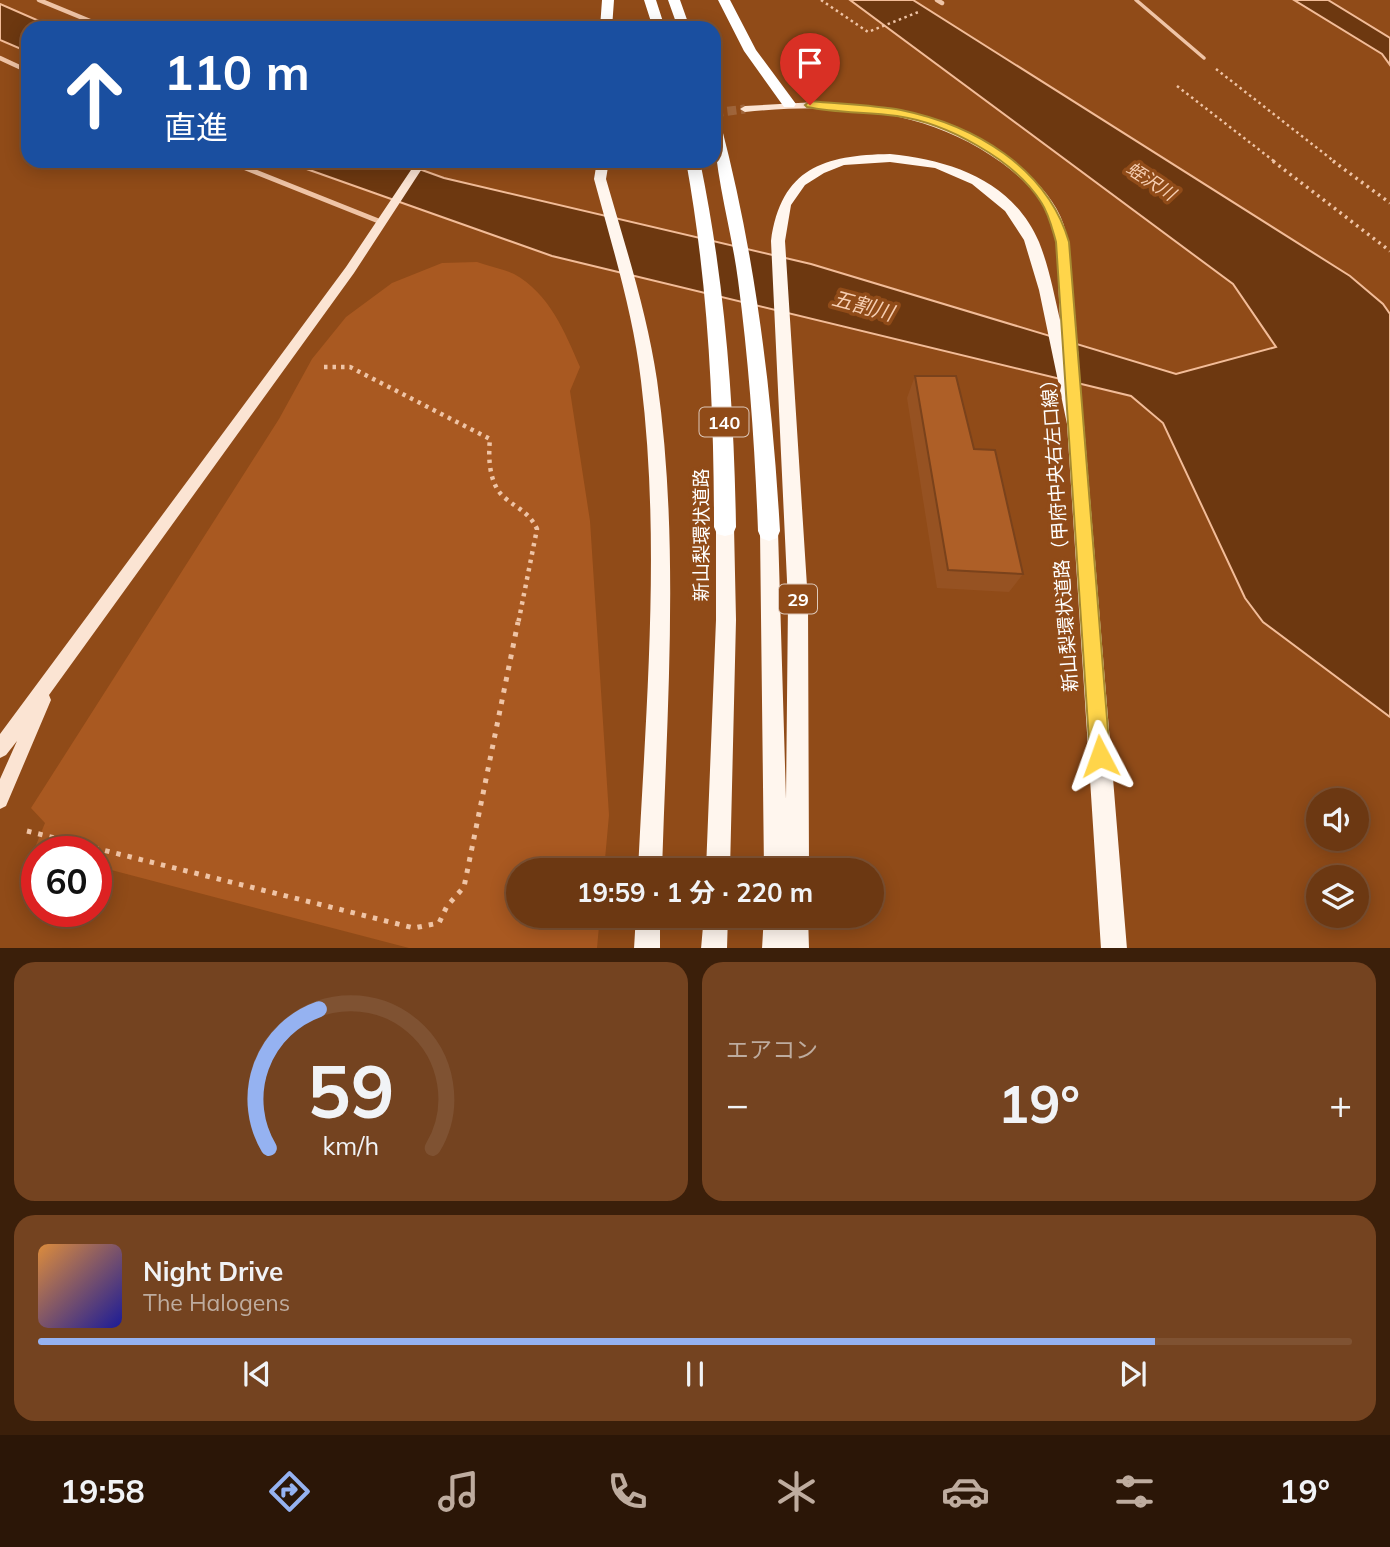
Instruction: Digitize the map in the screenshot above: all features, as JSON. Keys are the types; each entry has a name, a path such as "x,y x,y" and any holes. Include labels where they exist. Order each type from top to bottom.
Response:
{"highway":[{"path":"606,21 608,0"},
{"path":"650,0 657,21"},
{"path":"674,0 682,21"},
{"path":"724,0 750,51 789,104"},
{"name":"140","path":"721,155 738,227 754,326 769,531"},
{"name":"新山梨環状道路","path":"694,168 706,222 718,318 725,447 725,527"}],"main road":[{"name":"29","path":"797,858 798,602 778,241 780,217 788,198 814,172 832,165 871,158 917,160 960,172 996,195 1024,226 1060,318"},
{"path":"602,168 600,179 631,295 649,379 657,464 660,568 650,858"},
{"name":"新山梨環状道路（甲府中央右左口線）","path":"1065,278 1060,318 1076,425 1114,948"},
{"name":"新山梨環状道路","path":"718,858 726,620 725,527"},
{"name":"29","path":"769,531 776,858"},
{"path":"647,948 648,928"},
{"path":"714,948 715,928"},
{"path":"775,948 776,928"},
{"path":"796,928 796,948"}],"street":[{"path":"39,0 90,21"},
{"path":"0,58 21,68"},
{"path":"746,109 789,104 867,108 898,113 948,128 995,152 1031,182 1046,200 1056,220 1062,242 1065,278"},
{"path":"243,168 281,185 384,217"},
{"path":"0,749 350,270 417,168"},
{"path":"0,800 53,677"}],"lane":[{"path":"1136,0 1204,58"}],"path":[{"path":"821,0 868,32 939,1"},
{"path":"1204,58 1309,143 1390,203"},
{"path":"1177,86 1390,251"},
{"path":"27,831 414,928 439,923 447,906 464,887 537,529 529,512 501,495 495,483 488,446 490,439 351,367 324,367"}],"shaded area":[{"path":"477,262 514,274 526,282 554,314 580,367 570,391 590,521 609,815 605,858 506,858 506,928 599,928 597,948 409,948 112,870 112,836 40,836 45,823 31,808 279,419 312,359 346,317 392,283 442,263"}],"water":[{"path":"850,0 913,0 1350,276 1383,304 1390,314 1390,717 1263,622 1245,598 1163,423 1131,396 552,256 304,168 416,168 444,178 811,264 1176,374 1276,347 1233,284"},
{"path":"1294,0 1328,0 1390,38 1390,65 1382,54"},
{"path":"0,4 39,21 21,21 21,49 0,40"}],"building":[{"path":"915,376 956,376 974,449 995,450 1023,574 948,570"}],"tunnel":[{"path":"721,112 745,109"}],"route":[{"path":"810,105 867,108 898,113 927,120 970,138 995,152 1031,182 1046,200 1056,220 1062,242 1100,756"}],"water label":[{"name":"蛭沢川","path":"1151,181"},
{"name":"五割川","path":"863,305"}]}
